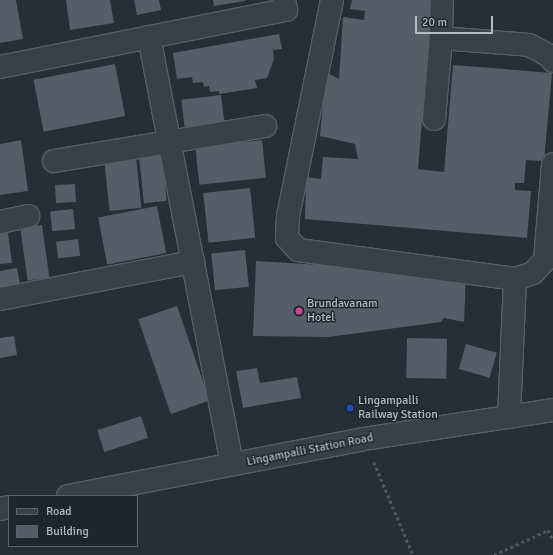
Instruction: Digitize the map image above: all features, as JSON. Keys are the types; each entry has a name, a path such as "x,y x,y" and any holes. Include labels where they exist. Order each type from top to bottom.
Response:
{"street":[{"path":"0,67 286,10 284,0"},
{"path":"332,0 288,216 287,238 298,250 515,279 533,273 545,260 553,164"},
{"path":"434,119 441,38 442,0"},
{"path":"149,37 232,464"},
{"path":"441,38 529,45 550,56 553,61"},
{"path":"54,161 265,126"},
{"path":"0,222 28,216"},
{"path":"0,299 193,262"},
{"path":"509,417 515,279"},
{"name":"Lingampalli Station Road","path":"73,495 364,439 553,410"}],"path":[{"path":"364,439 413,555"},
{"path":"494,555 548,530 553,540"}],"building":[{"path":"0,0 16,0 23,39 0,43"},
{"path":"66,0 110,0 114,23 70,30"},
{"path":"134,0 159,0 161,10 137,15"},
{"path":"213,0 245,0 245,1 214,6"},
{"path":"352,0 432,0 418,169 444,172 453,65 552,73 544,161 526,160 524,183 515,183 515,190 531,191 527,238 305,219 306,177 321,179 323,157 358,159 355,144 320,136 326,72 339,79 343,17 364,20 365,11 350,9"},
{"path":"279,34 282,49 273,50 274,59 267,78 255,80 257,88 219,94 219,91 210,92 209,86 204,87 203,82 193,83 192,77 177,79 173,53"},
{"path":"115,64 125,116 44,132 34,80"},
{"path":"221,95 225,126 185,131 181,100"},
{"path":"21,140 28,191 0,195 0,144"},
{"path":"262,140 266,178 199,185 195,147"},
{"path":"162,155 167,201 144,203 139,157"},
{"path":"136,157 141,208 110,211 104,160"},
{"path":"75,184 76,202 56,203 55,185"},
{"path":"250,188 255,238 208,243 203,193"},
{"path":"157,206 166,253 107,265 98,217"},
{"path":"73,209 75,229 52,231 50,211"},
{"path":"42,225 49,277 28,281 20,228"},
{"path":"8,233 12,263 0,264 0,234"},
{"path":"78,239 80,256 58,259 56,242"},
{"path":"245,250 249,287 215,290 211,254"},
{"path":"256,261 466,274 464,322 444,318 441,322 328,337 253,336"},
{"path":"17,268 21,290 0,294 0,271"},
{"path":"177,306 210,401 171,414 138,319"},
{"path":"14,336 17,355 0,358 0,338"},
{"path":"407,338 447,339 446,379 406,378"},
{"path":"466,344 497,353 490,378 459,369"},
{"path":"257,368 260,383 297,377 301,398 243,408 236,371"},
{"path":"141,416 148,438 104,452 97,430"}],"place":[{"name":"Brundavanam Hotel","path":"299,311"},
{"name":"Lingampalli Railway Station","path":"350,408"}]}
